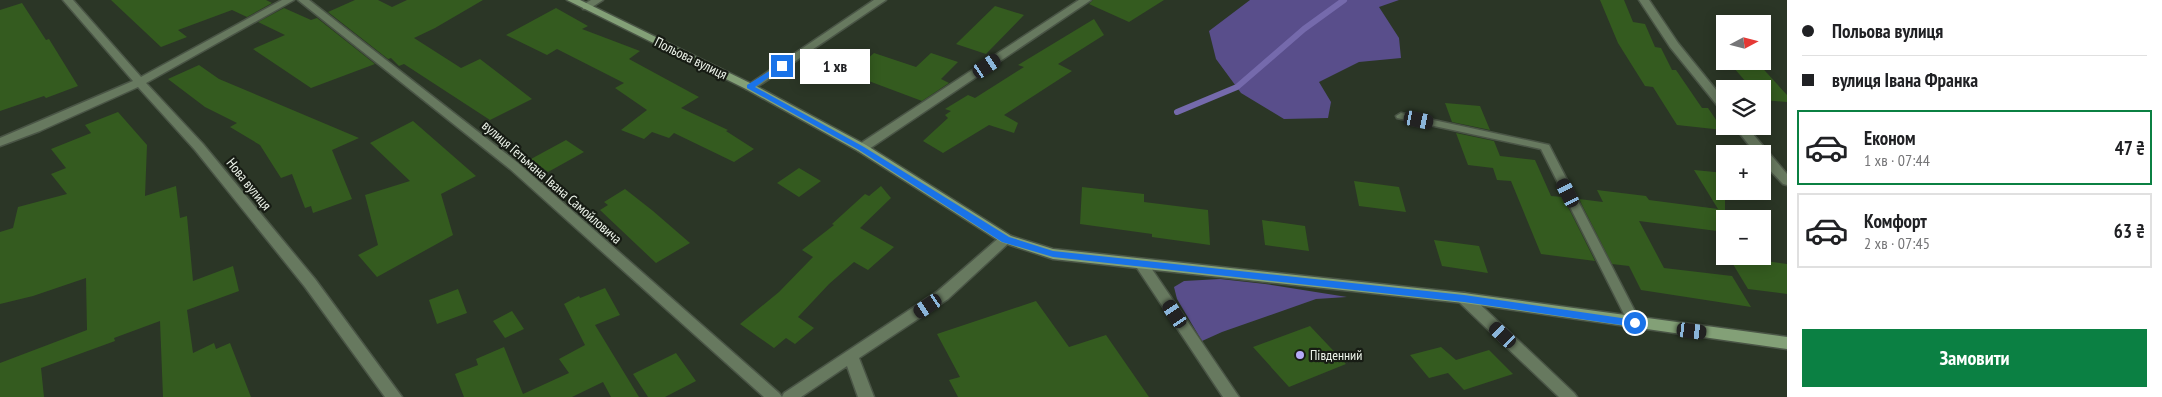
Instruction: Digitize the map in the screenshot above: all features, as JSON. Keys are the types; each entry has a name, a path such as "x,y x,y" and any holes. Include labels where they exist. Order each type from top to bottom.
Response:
{"street":[{"name":"Нова вулиця","path":"68,0 139,82 199,147 310,283 394,397"},
{"path":"0,142 139,82 289,0"},
{"name":"вулиця Гетьмана Івана Самойловича","path":"303,0 514,166 774,397"},
{"name":"Польова вулиця","path":"572,0 750,87 862,148 1006,240 1053,254 1464,298 1787,343"},
{"path":"586,7 598,0"},
{"path":"750,87 881,0"},
{"path":"862,148 1086,0"},
{"path":"1644,0 1674,45 1716,97"},
{"path":"1747,135 1755,145"},
{"path":"1771,164 1787,181"},
{"path":"789,397 943,296 1006,240"},
{"path":"1142,265 1231,397"},
{"path":"1464,298 1569,397"},
{"path":"851,357 866,397"}],"lane":[{"path":"1401,116 1545,147 1635,323"}],"shaded area":[{"path":"1250,0 1399,0 1379,7 1399,38 1401,58 1359,62 1319,82 1331,102 1328,118 1284,119 1241,93 1216,59 1209,31"},
{"path":"1220,279 1347,297 1316,299 1222,332 1202,341 1177,299 1174,287 1184,281"}],"building":[{"path":"111,0 266,0 272,3 247,17 232,10 178,30 187,37 161,47"},
{"path":"355,0 378,0 392,7 407,0 483,0 414,38 461,68 480,59 532,99 490,120 404,64 399,66 391,58 388,59 328,12"},
{"path":"1093,0 1164,0 1129,22 1089,4"},
{"path":"1600,0 1624,0 1633,22 1645,24 1655,47 1661,48 1672,70 1676,70 1702,108 1708,108 1716,120 1716,129 1677,125 1653,87 1645,86 1618,43"},
{"path":"22,3 46,40 49,39 78,86 46,98 44,96 0,111 0,10"},
{"path":"995,6 1024,15 986,54 956,44"},
{"path":"284,8 311,20 317,18 375,64 311,88 253,49 285,35 258,22"},
{"path":"556,8 588,26 582,29 640,51 629,59 699,97 681,108 728,130 726,131 754,149 734,162 674,133 669,138 652,132 644,139 621,130 647,110 615,88 624,83 557,49 547,55 506,35"},
{"path":"1094,19 1104,35 1058,64 1072,71 1004,115 1018,123 1014,133 989,125 943,153 923,141 948,118 945,115 951,111 945,109 968,95 975,98 1024,67 1018,65"},
{"path":"874,53 916,67 931,53 958,62 941,79 949,83 922,101 850,74"},
{"path":"199,65 219,79 359,138 332,150 352,199 313,213 311,206 305,208 292,174 281,178 260,145 230,127 237,123 205,107 168,79"},
{"path":"1736,70 1764,70 1787,95 1787,102 1771,101 1771,80 1744,80"},
{"path":"1445,103 1480,106 1490,130 1452,122"},
{"path":"118,112 147,145 145,196 176,186 180,218 187,216 193,281 233,266 239,291 187,310 193,353 214,343 216,349 230,343 251,397 163,397 160,321 114,338 115,341 41,368 44,397 0,397 0,363 87,330 86,278 33,296 0,304 0,232 13,228 18,207 67,194 51,174 66,168 51,149 91,133 85,125"},
{"path":"413,121 476,176 441,194 453,235 377,277 358,255 378,245 365,195 410,181 370,143"},
{"path":"1456,133 1494,141 1500,156 1535,160 1551,196 1563,197 1595,261 1541,254 1511,181 1497,180 1493,168 1468,165"},
{"path":"566,140 584,152 548,172 531,159"},
{"path":"799,168 821,181 799,197 777,183"},
{"path":"1694,170 1716,172 1716,200 1725,200 1725,210 1716,210 1716,231 1639,221 1664,268 1732,276 1751,307 1641,290 1629,266 1612,264 1579,199 1603,202 1597,190 1646,196 1649,200 1718,209"},
{"path":"1354,181 1399,187 1406,212 1359,206"},
{"path":"881,186 891,198 860,228 894,247 868,270 854,262 829,284 798,317 814,328 795,344 786,338 774,348 740,324 779,292 813,257 802,250 834,225 832,224 865,194 869,196"},
{"path":"1082,187 1144,194 1144,202 1208,210 1210,245 1152,237 1152,234 1080,224"},
{"path":"625,189 690,243 656,263 600,210 608,205 604,202"},
{"path":"1262,220 1305,226 1309,251 1265,245"},
{"path":"1434,240 1479,246 1488,273 1442,266"},
{"path":"1771,262 1787,264 1787,294 1748,289 1733,265 1771,265"},
{"path":"605,288 620,315 595,325 639,397 611,397 603,382 572,397 464,397 455,374 478,365 476,359 504,347 523,394 569,373 559,359 585,345 564,304 579,296 580,298"},
{"path":"458,289 467,313 437,324 429,300"},
{"path":"1036,301 1069,347 1106,335 1149,397 958,397 949,380 960,377 937,334"},
{"path":"512,311 524,329 505,338 493,321"},
{"name":"Південний","path":"1310,326 1346,364 1289,387 1253,347"},
{"path":"1441,347 1456,360 1489,350 1513,374 1464,390 1448,373 1429,378 1410,355"},
{"path":"676,353 696,381 665,397 648,397 633,374"}],"waterway":[{"path":"1177,112 1237,87 1304,29 1344,0"}],"place":[{"name":"Південний","path":"1300,355"}],"route":[{"path":"782,66 750,87 862,148 1006,240 1053,254 1464,298 1635,323"}]}
